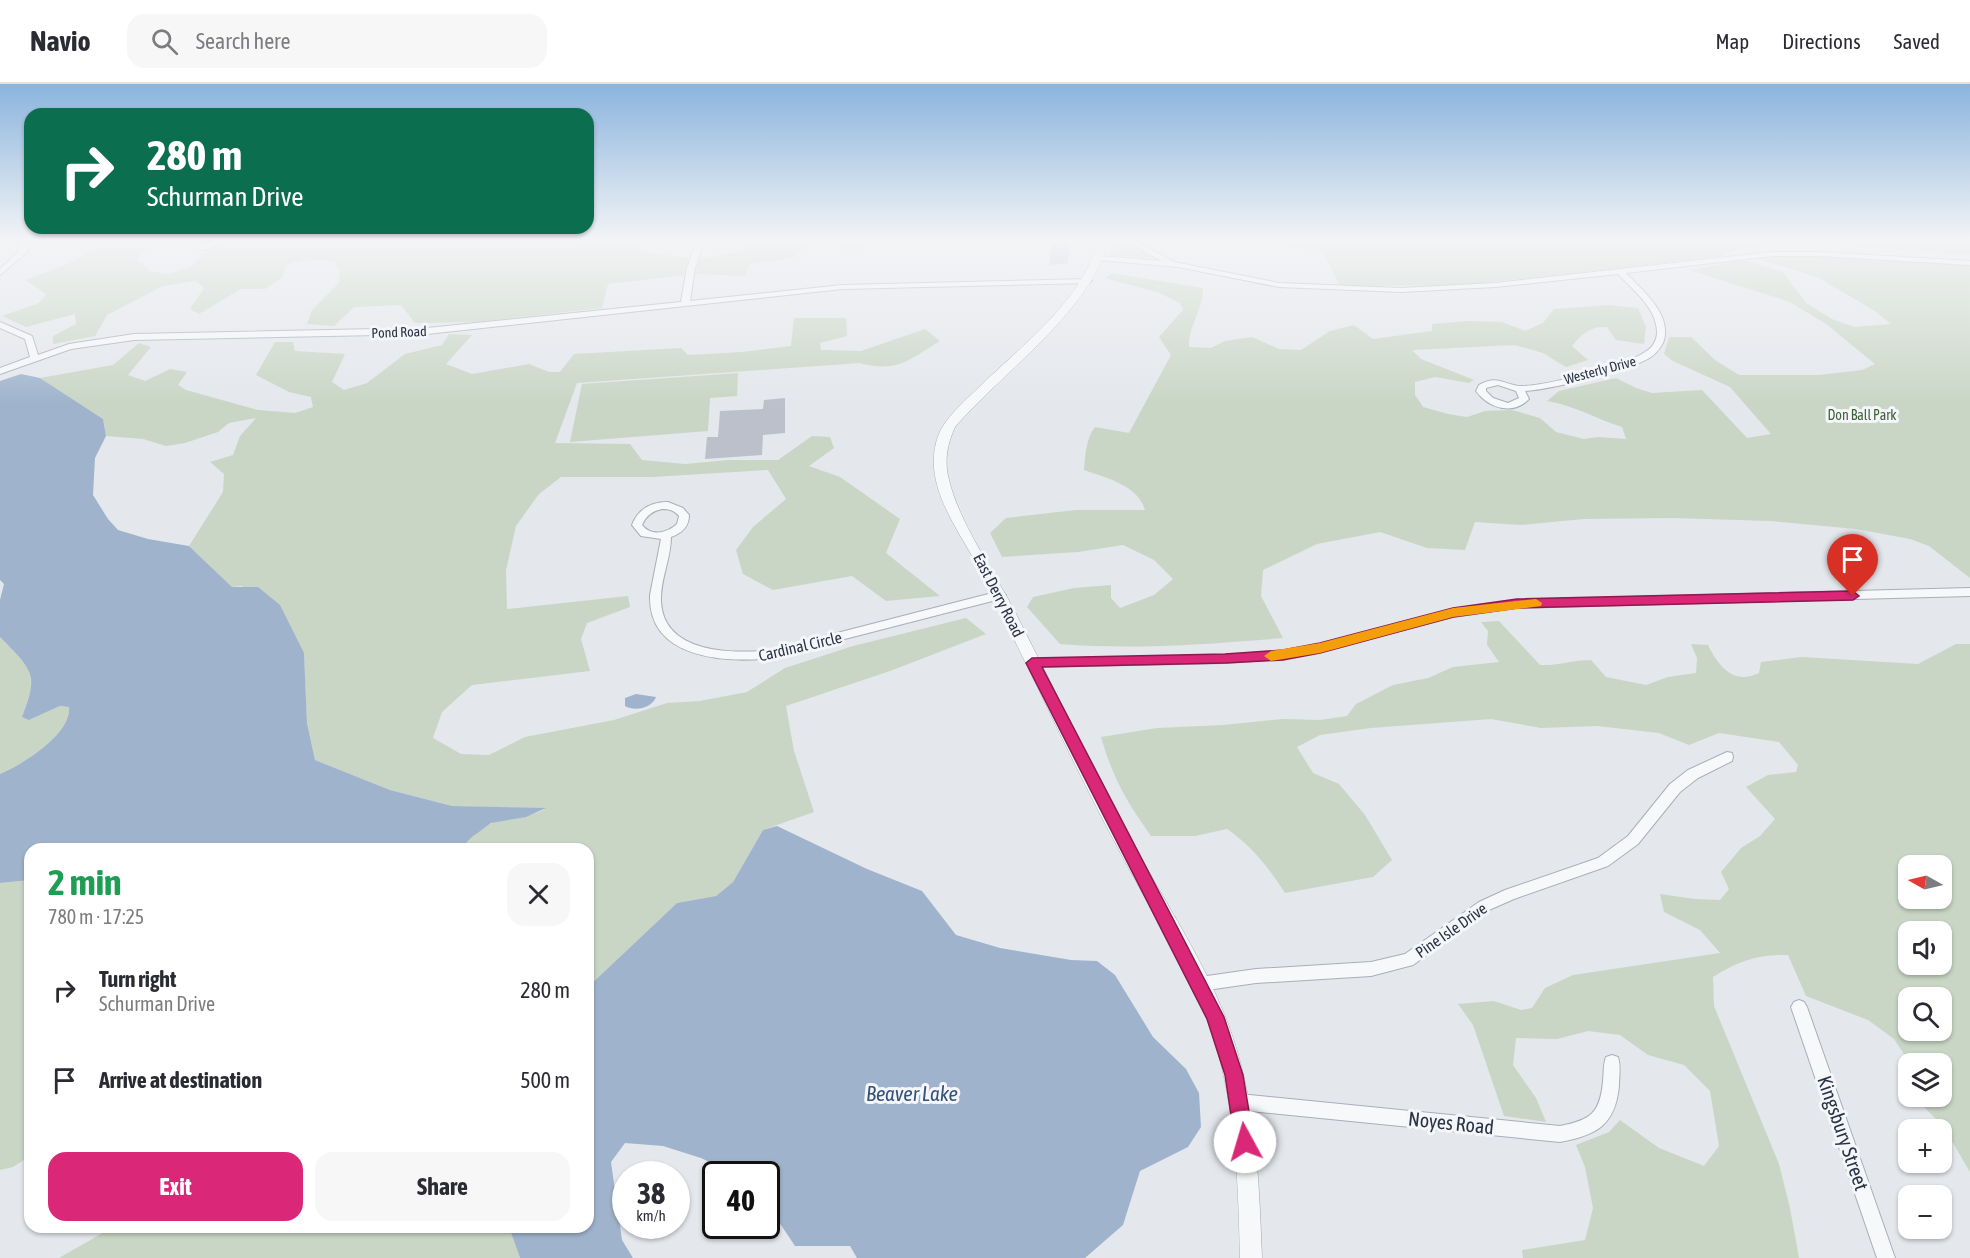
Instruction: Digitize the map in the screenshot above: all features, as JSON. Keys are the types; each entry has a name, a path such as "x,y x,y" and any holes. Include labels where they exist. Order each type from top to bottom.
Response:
{"street":[{"path":"685,305 687,294"},
{"name":"Pond Road","path":"0,371 35,358 91,343 134,338 427,331 789,294"},
{"name":"East Derry Road","path":"1077,294 959,414 942,440 939,461 946,490 1099,796 1200,984 1226,1045 1240,1102 1248,1172 1251,1258"},
{"name":"Westerly Drive","path":"1520,390 1635,362 1647,356 1656,347 1661,331 1658,318 1638,294"},
{"path":"0,325 29,338 35,358"},
{"name":"Cardinal Circle","path":"666,535 665,556 655,597 659,619 678,640 718,656 771,654 1000,595"},
{"path":"1032,663 1283,655 1320,648 1453,613 1517,604 1970,592"},
{"name":"Pine Isle Drive","path":"1200,984 1256,976 1371,969 1408,960 1434,944 1484,906 1510,894 1603,862 1633,840 1675,788 1693,774 1727,757"},
{"name":"Kingsbury Street","path":"1799,1007 1886,1258"},
{"name":"Noyes Road","path":"1240,1102 1560,1134 1578,1132 1594,1126 1604,1114 1611,1094 1612,1063"}],"green space":[{"path":"46,294 148,294 107,315 95,336 53,344 53,336 76,324 75,314 26,327 2,316 39,303"},
{"path":"200,294 233,294 199,314 190,309"},
{"path":"328,294 606,294 602,308 476,322 415,323 401,305 354,307 334,326 307,324 312,310"},
{"name":"Don Ball Park","path":"1161,294 1202,294 1189,347 1211,348 1225,341 1252,337 1279,349 1301,350 1330,331 1354,325 1373,339 1432,331 1432,324 1468,321 1502,322 1525,331 1543,323 1554,309 1608,305 1638,308 1646,327 1644,344 1616,340 1607,327 1592,329 1579,337 1572,346 1588,360 1566,367 1543,353 1515,345 1412,350 1421,359 1474,380 1469,383 1435,377 1415,382 1415,395 1423,407 1467,417 1485,411 1512,410 1540,418 1556,432 1584,439 1598,437 1626,439 1622,427 1547,401 1559,391 1616,378 1652,393 1702,390 1747,438 1771,434 1730,387 1673,361 1664,354 1669,337 1691,337 1715,360 1739,375 1819,375 1862,370 1875,364 1826,324 1790,302 1764,294 1799,294 1806,303 1832,319 1854,327 1891,324 1875,311 1846,294 1970,294 1970,578 1929,546 1910,539 1856,529 1771,521 1673,518 1583,519 1521,525 1475,522 1465,550 1427,548 1380,532 1317,544 1263,570 1261,596 1283,638 1172,646 1088,646 1060,644 1027,607 1033,597 1074,588 1111,585 1111,598 1120,608 1154,595 1173,579 1154,560 1123,545 1078,552 1002,557 990,533 1006,518 1076,510 1145,510 1136,494 1128,488 1084,470 1086,447 1095,427 1129,433 1171,355 1159,337 1183,310 1180,303"},
{"path":"794,318 846,318 847,336 820,343 821,350 861,351 925,329 940,341 911,359 893,365 872,366 859,363 577,383 555,443 630,444 642,460 685,464 728,460 778,460 812,436 830,437 834,448 809,466 840,477 900,519 886,553 940,596 886,601 852,576 773,590 743,574 736,550 753,527 786,499 768,470 652,477 561,477 539,494 516,526 506,570 507,609 628,596 630,607 587,623 581,639 590,671 472,685 442,712 433,738 461,754 489,755 525,737 614,720 667,703 700,701 747,692 785,668 853,646 966,618 986,634 890,671 786,706 794,751 814,812 763,830 733,882 716,896 677,903 594,981 594,843 466,843 490,824 530,815 545,809 452,806 390,790 315,760 307,723 304,653 242,586 232,587 189,546 223,492 224,474 210,462 233,455 240,436 256,418 229,423 218,432 185,443 166,446 143,439 106,436 103,419 40,378 113,365 139,343 151,347 128,375 145,381 170,369 187,372 178,385 186,390 258,410 295,413 313,407 311,397 289,392 256,375 275,342 293,342 295,351 345,354 332,382 344,390 367,383 405,354 442,345 449,334 472,335 446,364 472,374 529,364 549,372 560,372 574,354 681,348 688,355 791,346"},
{"path":"738,373 737,396 710,398 708,431 570,442 582,384"},
{"path":"1499,621 1540,665 1591,660 1606,677 1646,685 1668,677 1696,673 1697,658 1691,644 1708,645 1722,666 1741,677 1759,673 1761,662 1802,657 1918,664 1956,644 1970,644 1970,1172 1952,1141 1952,1119 1936,1119 1924,1107 1952,1107 1952,1053 1903,1053 1894,1039 1868,1020 1806,996 1788,955 1758,957 1731,967 1713,977 1714,1006 1779,1164 1799,1258 1523,1258 1522,1250 1585,1240 1593,1208 1585,1167 1576,1145 1609,1132 1620,1120 1659,1148 1704,1166 1719,1146 1710,1091 1684,1065 1648,1055 1620,1035 1588,1031 1557,1039 1516,1038 1513,1065 1536,1098 1546,1122 1504,1116 1473,1025 1458,1004 1494,1001 1521,1010 1532,1008 1545,988 1573,975 1720,953 1700,930 1664,912 1660,894 1720,900 1729,889 1721,872 1741,848 1760,836 1775,819 1746,787 1768,775 1796,772 1798,765 1779,742 1719,733 1689,745 1659,733 1597,726 1541,728 1491,719 1371,728 1320,735 1297,747 1313,773 1339,784 1365,815 1392,860 1373,877 1285,893 1259,858 1227,829 1195,836 1151,836 1127,800 1110,765 1101,737 1157,728 1283,719 1320,720 1347,716 1356,704 1393,685 1428,678 1453,667 1499,662 1487,645 1488,631 1481,622"},
{"path":"0,637 29,667 32,692 29,720 60,706 69,707 63,728 54,738 20,764 0,774"},
{"path":"24,881 24,1160 13,1167 0,1170 0,883"},
{"path":"103,1233 511,1233 520,1258 59,1258"}],"water":[{"path":"21,374 40,378 103,419 106,436 95,458 93,495 118,530 148,539 189,546 232,587 258,587 280,605 304,653 307,723 315,760 390,790 452,806 546,808 526,817 491,823 466,843 24,843 24,881 0,883 0,774 32,756 54,738 63,728 69,707 60,706 29,720 22,717 31,690 29,672 19,657 0,637 0,600 4,584 0,580 0,381"},
{"path":"636,694 656,697 651,704 643,708 634,709 625,706 625,698"},
{"name":"Beaver Lake","path":"777,826 867,869 922,891 956,935 1000,948 1071,960 1097,961 1115,975 1153,1037 1186,1069 1199,1093 1201,1127 1188,1147 1140,1171 1123,1225 1085,1258 857,1258 850,1246 795,1246 780,1224 780,1161 707,1161 663,1146 625,1143 611,1162 612,1239 622,1239 633,1258 520,1258 511,1233 594,1233 594,981 677,903 716,896 733,882 763,830"}],"building":[{"path":"785,398 785,433 763,435 762,455 705,459 707,437 718,437 720,411 763,409 764,400"}],"slow traffic":[{"path":"1271,656 1320,648 1453,613 1536,603"}],"route":[{"path":"1245,1142 1234,1075 1215,1017 1200,984 1129,853 1032,663 1283,655 1320,648 1453,613 1517,604 1853,596"}]}
